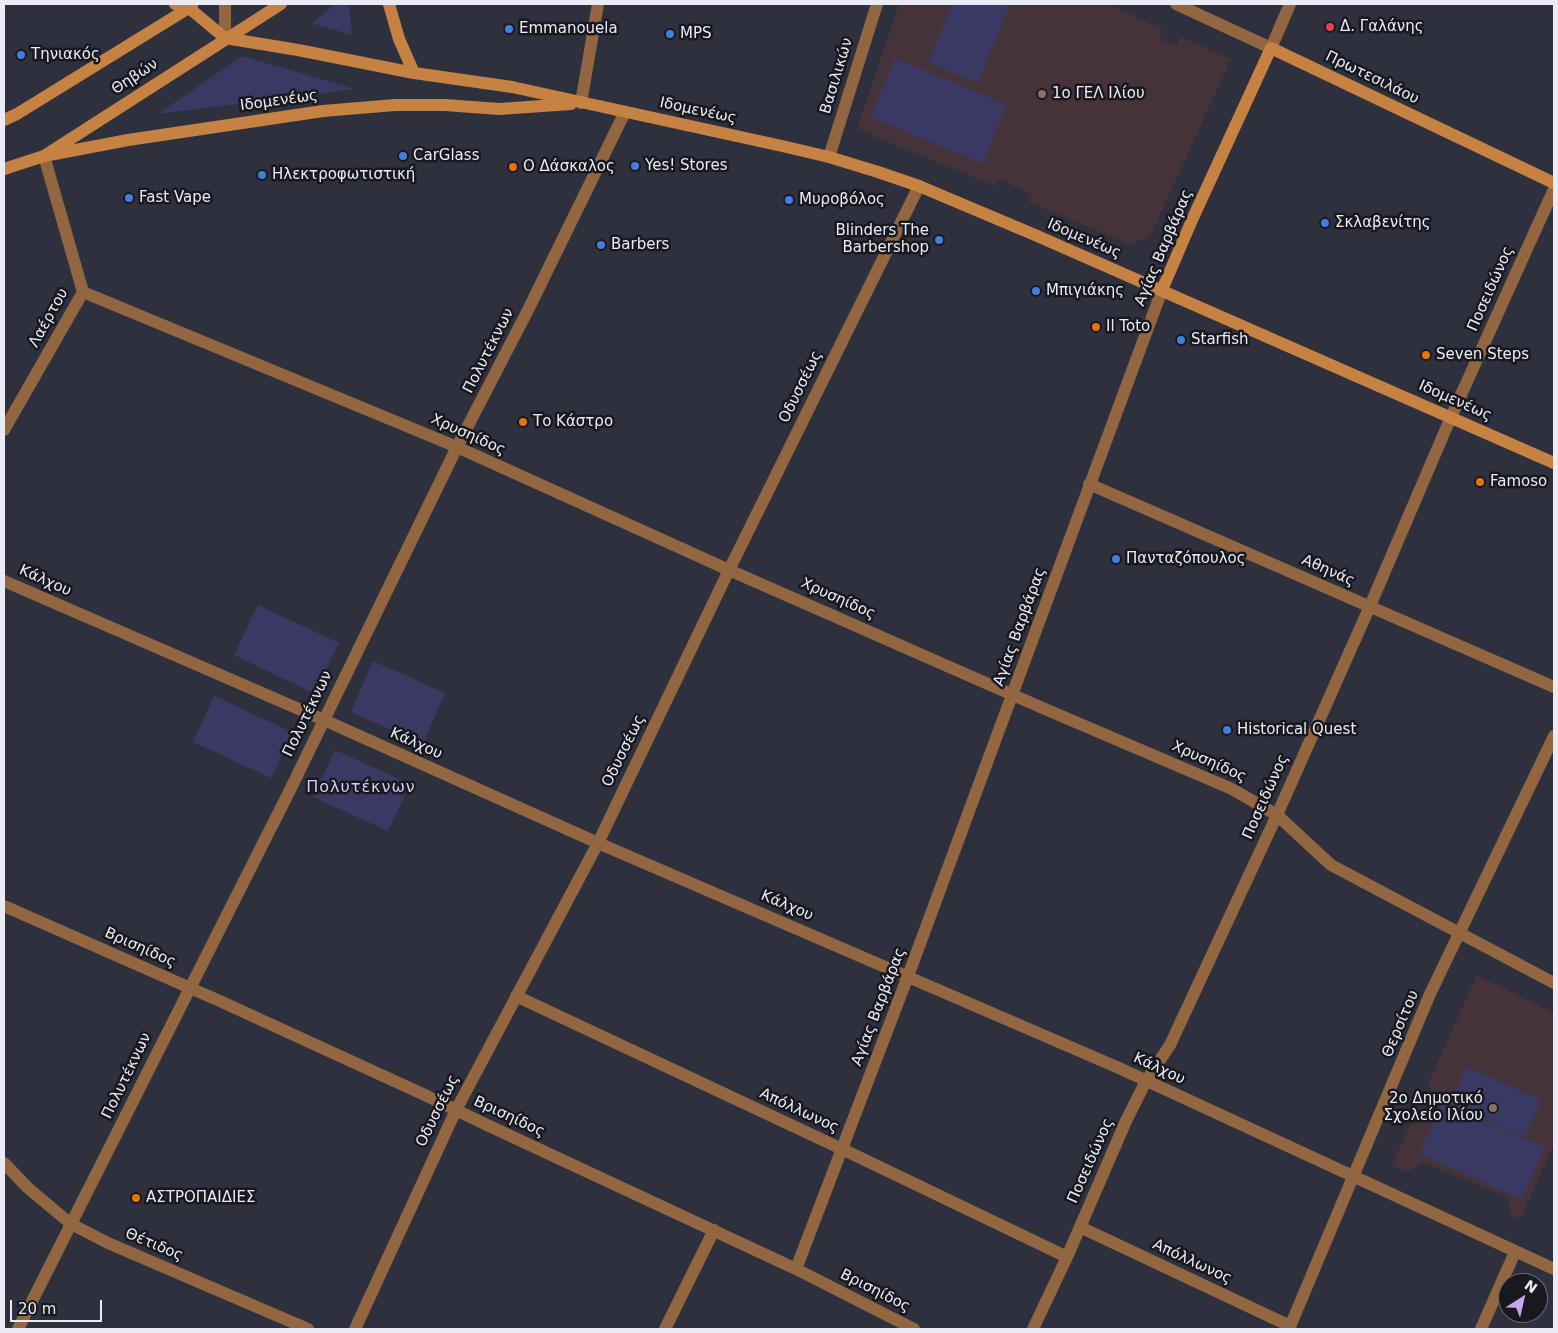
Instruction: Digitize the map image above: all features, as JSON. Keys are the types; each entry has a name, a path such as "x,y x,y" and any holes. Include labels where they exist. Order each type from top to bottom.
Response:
{"main road":[{"path":"175,4 192,6 225,38"},
{"name":"Θηβών","path":"4,169 44,156 225,38 281,4"},
{"path":"388,4 399,39 414,73"},
{"name":"Θηβών","path":"4,120 17,114 192,6"},
{"name":"Ιδομενέως","path":"225,38 414,73 512,87 829,157 919,186 1162,290 1554,463"},
{"name":"Πρωτεσιλάου","path":"1271,48 1554,183"},
{"name":"Αγίας Βαρβάρας","path":"1162,290 1271,48"},
{"name":"Ιδομενέως","path":"44,156 128,140 323,110 395,105 436,105 499,109 548,107 581,103"}],"street":[{"path":"225,4 225,38"},
{"path":"581,103 598,4"},
{"name":"Βασιλικών","path":"829,157 877,4"},
{"name":"Πρωτεσιλάου","path":"1176,4 1271,48"},
{"name":"Αγίας Βαρβάρας","path":"1271,48 1290,4"},
{"name":"Πολυτέκνων","path":"18,1329 290,790 457,447 528,310 625,112"},
{"name":"Λαέρτου","path":"4,430 83,292 44,156"},
{"name":"Οδυσσέως","path":"355,1329 456,1110 598,843 729,570 919,186"},
{"name":"Ποσειδώνος","path":"1033,1329 1067,1257 1126,1121 1146,1081 1170,1045 1276,815 1370,606 1451,417 1554,189"},
{"name":"Αγίας Βαρβάρας","path":"796,1269 908,976 1162,290"},
{"name":"Χρυσηίδος","path":"83,292 457,447 729,570 1232,789 1276,815 1331,865 1554,983"},
{"name":"Αθηνάς","path":"1089,484 1554,687"},
{"name":"Κάλχου","path":"4,580 324,720 598,843 1146,1081 1554,1269"},
{"name":"Θερσίτου","path":"1289,1328 1430,994 1554,736"},
{"name":"Βρισηίδος","path":"4,906 456,1110 796,1269 914,1329"},
{"name":"Απόλλωνος","path":"516,996 1067,1257"},
{"name":"Θέτιδος","path":"4,1163 28,1188 71,1224 108,1243 308,1329"},
{"name":"Απόλλωνος","path":"1080,1227 1289,1328"},
{"path":"665,1329 714,1230"},
{"path":"1481,1329 1515,1252"}],"shaded area":[{"path":"336,4 349,4 352,35 311,23"},
{"name":"1ο ΓΕΛ Ιλίου","path":"899,4 1108,4 1162,29 1160,39 1176,46 1181,37 1231,59 1150,237 1129,244 1029,202 1032,195 999,179 995,186 857,129"},
{"path":"952,4 1010,4 978,83 928,63"},
{"path":"242,56 355,89 158,114"},
{"path":"895,58 1007,105 983,164 871,117"},
{"path":"258,605 339,643 315,694 234,655"},
{"path":"373,661 445,693 423,744 351,712"},
{"path":"214,696 292,732 271,778 193,742"},
{"path":"335,750 410,784 388,831 313,797"},
{"name":"2ο Δημοτικό Σχολείο Ιλίου","path":"1477,975 1554,1013 1554,1144 1520,1220 1511,1216 1508,1197 1423,1163 1407,1172 1392,1165 1410,1126 1427,1119 1437,1096 1428,1084"},
{"path":"1466,1067 1542,1100 1525,1137 1450,1104"},
{"path":"1442,1102 1545,1147 1522,1199 1419,1154"}],"place":[{"name":"Δ. Γαλάνης","path":"1330,27"},
{"name":"Emmanouela","path":"509,29"},
{"name":"MPS","path":"670,34"},
{"name":"Τηνιακός","path":"21,55"},
{"name":"1ο ΓΕΛ Ιλίου","path":"1042,94"},
{"name":"CarGlass","path":"403,156"},
{"name":"Yes! Stores","path":"635,166"},
{"name":"Ο Δάσκαλος","path":"513,167"},
{"name":"Ηλεκτροφωτιστική","path":"262,175"},
{"name":"Fast Vape","path":"129,198"},
{"name":"Μυροβόλος","path":"789,200"},
{"name":"Σκλαβενίτης","path":"1325,223"},
{"name":"Blinders The Barbershop","path":"939,240"},
{"name":"Barbers","path":"601,245"},
{"name":"Μπιγιάκης","path":"1036,291"},
{"name":"Il Toto","path":"1096,327"},
{"name":"Starfish","path":"1181,340"},
{"name":"Seven Steps","path":"1426,355"},
{"name":"Το Κάστρο","path":"523,422"},
{"name":"Famoso","path":"1480,482"},
{"name":"Πανταζόπουλος","path":"1116,559"},
{"name":"Historical Quest","path":"1227,730"},
{"name":"2ο Δημοτικό Σχολείο Ιλίου","path":"1493,1108"},
{"name":"ΑΣΤΡΟΠΑΙΔΙΕΣ","path":"136,1198"}],"district":[{"name":"Πολυτέκνων","path":"361,788"}]}
